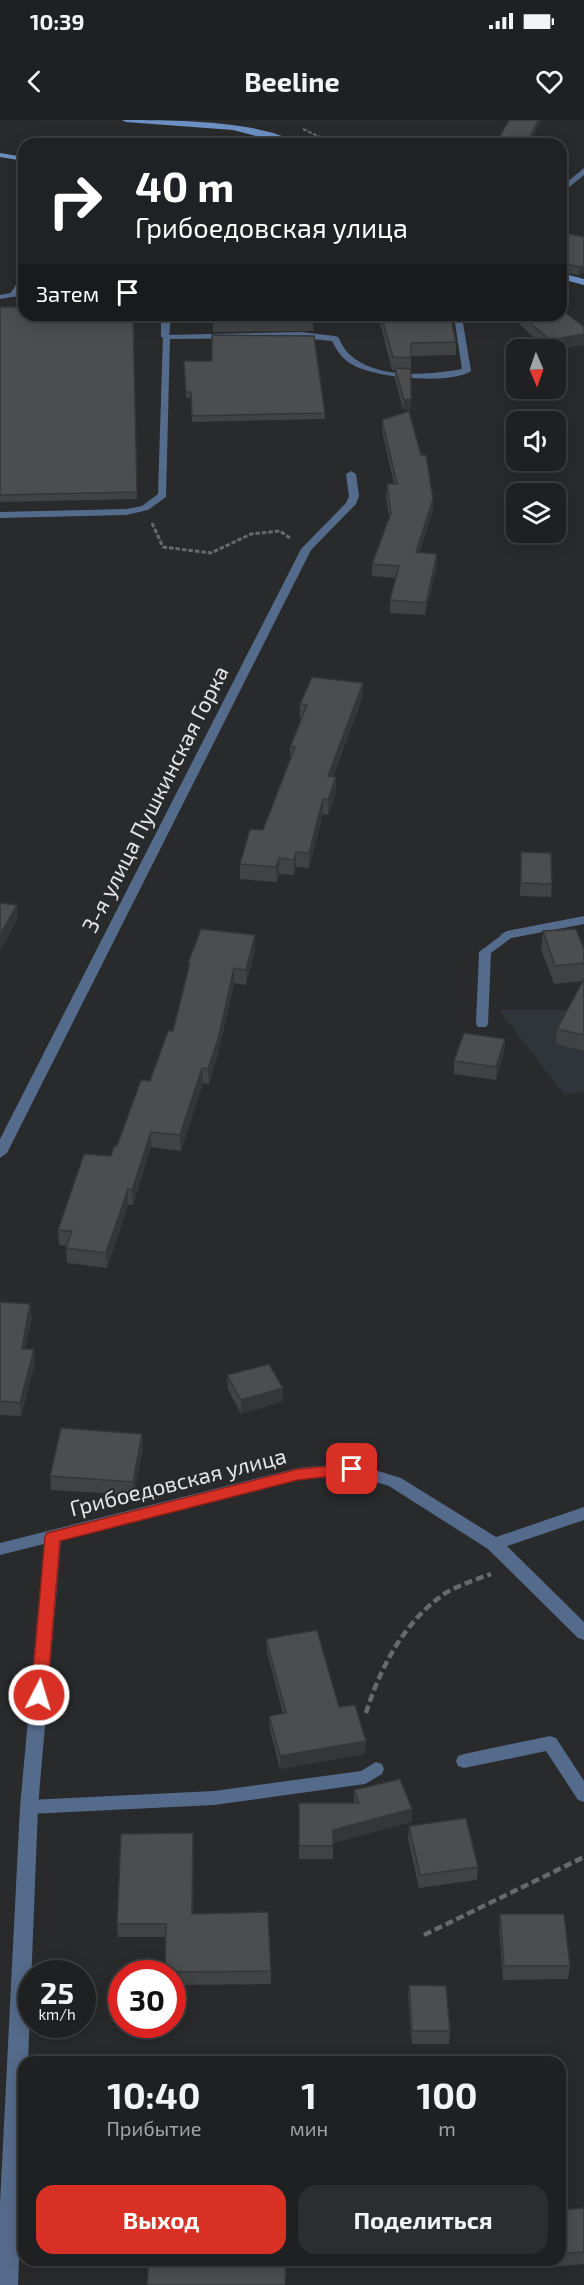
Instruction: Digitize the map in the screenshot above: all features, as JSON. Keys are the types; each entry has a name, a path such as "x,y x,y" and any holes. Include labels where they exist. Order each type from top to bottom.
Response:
{"main road":[{"path":"126,120 181,124 262,134 275,138"},
{"path":"181,124 237,138"},
{"path":"0,155 18,158"},
{"path":"567,278 584,282"}],"street":[{"path":"567,186 584,171"},
{"path":"166,321 166,337"},
{"name":"3-я улица Пушкинская Горка","path":"0,1153 306,549 351,504 354,496 351,474"},
{"path":"507,935 584,920"},
{"name":"Грибоедовская улица","path":"0,1549 298,1474 352,1469 395,1482 494,1544 584,1634"},
{"path":"494,1544 584,1513"},
{"path":"8,2285 7,2140 29,1808 53,1537"}],"lane":[{"path":"0,297 18,294"},
{"path":"0,515 126,512 145,508 163,495 166,337 301,335 335,339 345,356 370,370 413,376 442,377 467,371 459,323"},
{"path":"482,1024 485,952 507,935"},
{"path":"464,1761 550,1743 584,1795"},
{"path":"29,1808 214,1797 364,1777 376,1769"}],"path":[{"path":"145,508 163,547 211,553 251,534 280,531 306,549"},
{"path":"366,1713 373,1688 404,1632 444,1594 514,1564"},
{"path":"424,1935 584,1857"}],"shaded area":[{"path":"499,1010 584,1010 584,1092 564,1095"}],"building":[{"path":"509,120 539,120 529,138 498,138"},
{"path":"567,233 584,237 584,266 567,264"},
{"path":"0,307 18,307 18,321 133,321 137,492 0,495"},
{"path":"567,314 584,327 584,334 549,339 528,321 567,321"},
{"path":"313,321 313,322 212,322"},
{"path":"383,321 451,321 456,342 411,343 411,358 393,357"},
{"path":"212,335 314,336 325,413 192,416 191,392 186,392 184,361 212,361"},
{"path":"395,368 411,369 411,399 404,400"},
{"path":"409,411 421,455 426,455 433,499 416,552 437,554 426,603 390,600 399,566 372,564 391,513 387,484 397,484 382,420"},
{"path":"312,677 363,683 328,776 336,777 328,800 323,799 309,853 296,852 294,860 279,858 276,867 240,864 250,829 263,830 295,747 290,747 307,705 300,704"},
{"path":"521,852 551,853 552,884 521,883"},
{"path":"0,903 17,905 0,935"},
{"path":"201,929 255,935 246,970 234,968 218,1039 208,1069 202,1068 180,1135 151,1132 132,1190 128,1189 106,1253 66,1248 72,1231 58,1230 84,1154 111,1156 114,1146 117,1146 141,1080 150,1081 168,1031 173,1031 190,963 188,963"},
{"path":"576,929 584,949 584,963 555,966 543,931"},
{"path":"584,979 584,1035 557,1029"},
{"path":"464,1033 505,1039 496,1067 454,1061"},
{"path":"0,1302 30,1304 22,1349 34,1349 20,1403 0,1401"},
{"path":"269,1364 283,1388 241,1400 227,1375"},
{"path":"61,1428 142,1434 133,1482 50,1476"},
{"path":"317,1630 339,1707 355,1705 366,1741 280,1756 269,1716 286,1713 266,1639"},
{"path":"400,1779 412,1809 333,1830 333,1846 299,1846 299,1803 359,1803 354,1790"},
{"path":"466,1818 478,1867 420,1875 409,1826"},
{"path":"193,1833 192,1914 268,1912 271,1971 186,1972 186,1960 165,1960 166,1924 117,1924 121,1834"},
{"path":"500,1914 564,1914 570,1966 504,1966"},
{"path":"409,1985 446,1986 450,2031 412,2031"},
{"path":"584,2208 584,2252 566,2254 566,2210"},
{"path":"149,2266 286,2266 285,2285 147,2285"}],"route":[{"path":"39,1695 53,1537 298,1474 352,1469"}]}
